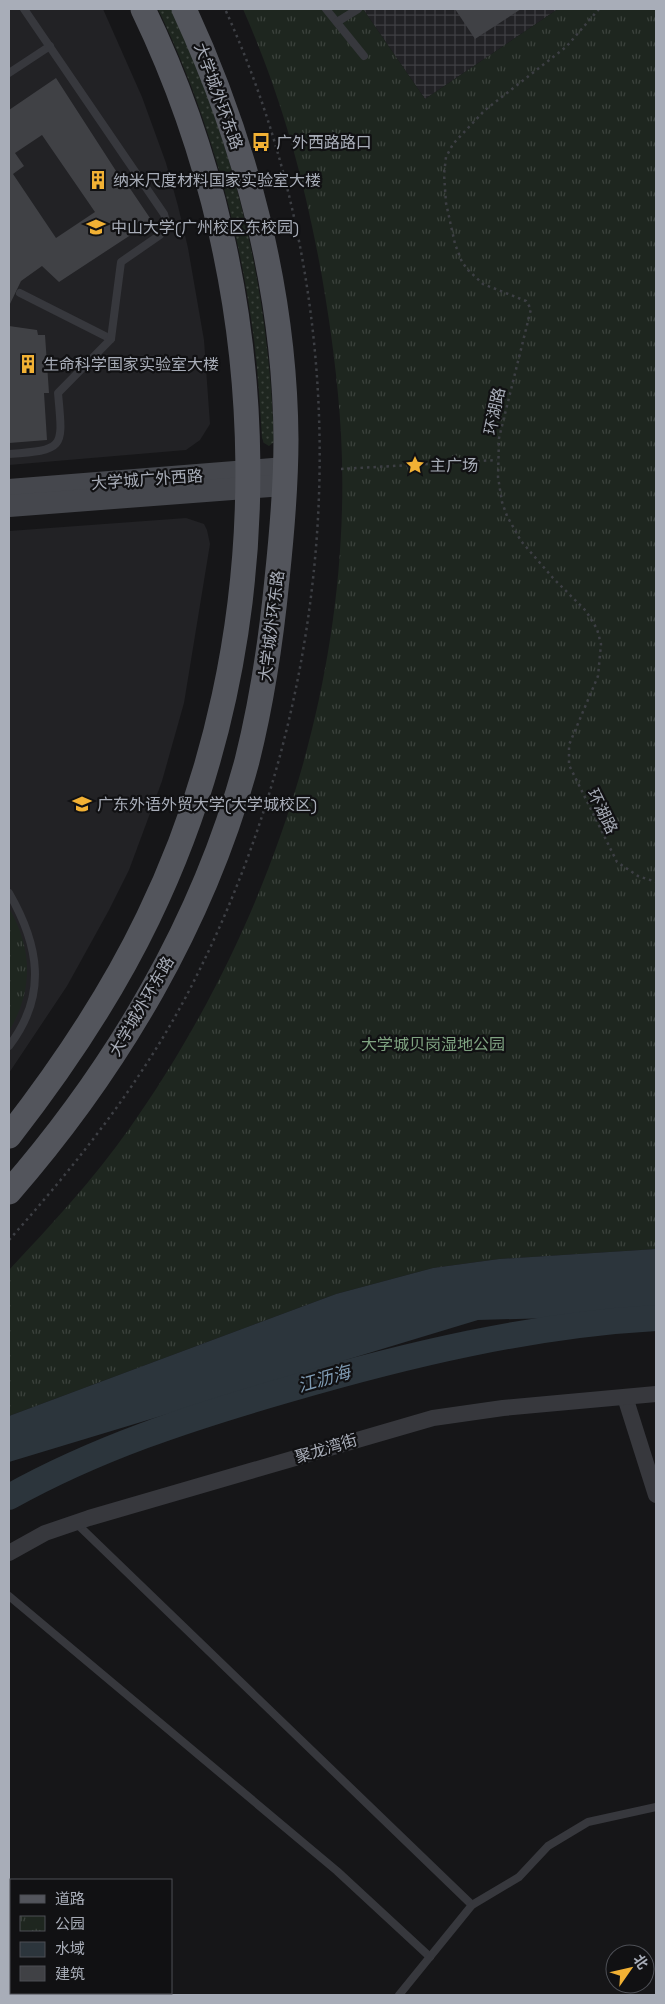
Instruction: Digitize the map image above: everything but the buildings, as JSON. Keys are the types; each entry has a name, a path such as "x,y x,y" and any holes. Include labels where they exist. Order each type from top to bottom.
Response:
{"main road":[{"name":"大学城外环东路","path":"9,1136 62,1067 111,987 149,916 184,835 218,725 232,658 246,557 247,480 241,343 220,223 186,110 143,9"},
{"name":"大学城外环东路","path":"9,1192 44,1151 120,1045 182,932 210,869 244,771 270,652 283,524 285,477 286,436 279,342 260,230 238,145 222,99 184,9"},
{"name":"大学城广外西路","path":"9,506 285,477"},
{"name":"大学城广外西路","path":"9,490 247,480"}],"street":[{"name":"聚龙湾街","path":"9,1553 45,1533 75,1522 433,1418 503,1408 656,1394"},
{"path":"625,1397 656,1495"}],"lane":[{"path":"9,454 44,452 56,446 62,431 58,393 111,339 121,262 160,235 165,228 166,217 24,9"},
{"path":"326,9 364,56"},
{"path":"337,22 358,9"},
{"path":"9,74 50,46"},
{"path":"20,293 111,339"},
{"path":"9,893 31,938 35,958 36,980 34,995 24,1021 9,1046"},
{"path":"75,1522 472,1905"},
{"path":"9,1596 337,1871 430,1957"},
{"path":"399,1995 472,1905 519,1878 548,1846 588,1822 656,1807"}],"path":[{"name":"环湖路","path":"599,9 566,47 485,110 453,144 446,157 444,174 446,204 455,244 462,262 483,284 526,301 531,308 505,409 499,438 498,460 502,502 513,529 553,578 586,610 599,636 600,664 596,682 567,755 573,775 617,862 638,876 656,882"},
{"path":"341,469 498,460"}],"shaded area":[{"name":"中山大学(广州校区东校园)","path":"9,9 103,9 142,97 166,163 178,206 188,248 204,340 210,424 200,440 186,450 9,465"},
{"path":"363,9 558,9 425,99"},
{"name":"广东外语外贸大学(大学城校区)","path":"186,518 204,524 210,544 184,703 162,781 129,870 109,910 67,986 9,1073 9,531"}],"green space":[{"path":"158,9 172,9 194,61 231,167 245,220 265,329 271,385 274,442 269,446 264,443 262,438 258,377 248,297 230,212 219,170 192,88"},
{"name":"大学城贝岗湿地公园","path":"243,9 363,9 425,99 558,9 656,9 656,1249 499,1259 433,1268 336,1294 9,1416 9,1270 86,1184 129,1129 179,1052 223,971 261,886 293,799 317,709 333,618 341,526 341,434 328,316 308,208 291,141 257,42"},
{"path":"9,908 17,923 22,939 26,954 27,970 22,1001 9,1031"}],"water":[{"path":"656,1249 656,1315 478,1320 9,1462 9,1416 336,1294 433,1268 499,1259"}],"waterway":[{"name":"江沥海","path":"9,1497 42,1479 144,1436 179,1423 331,1377 423,1354 516,1335 562,1327 656,1318"}],"place":[{"name":"广外西路路口","path":"261,142"},
{"name":"纳米尺度材料国家实验室大楼","path":"98,180"},
{"name":"中山大学(广州校区东校园)","path":"96,227"},
{"name":"生命科学国家实验室大楼","path":"28,364"},
{"name":"主广场","path":"415,465"},
{"name":"广东外语外贸大学(大学城校区)","path":"82,804"}]}
